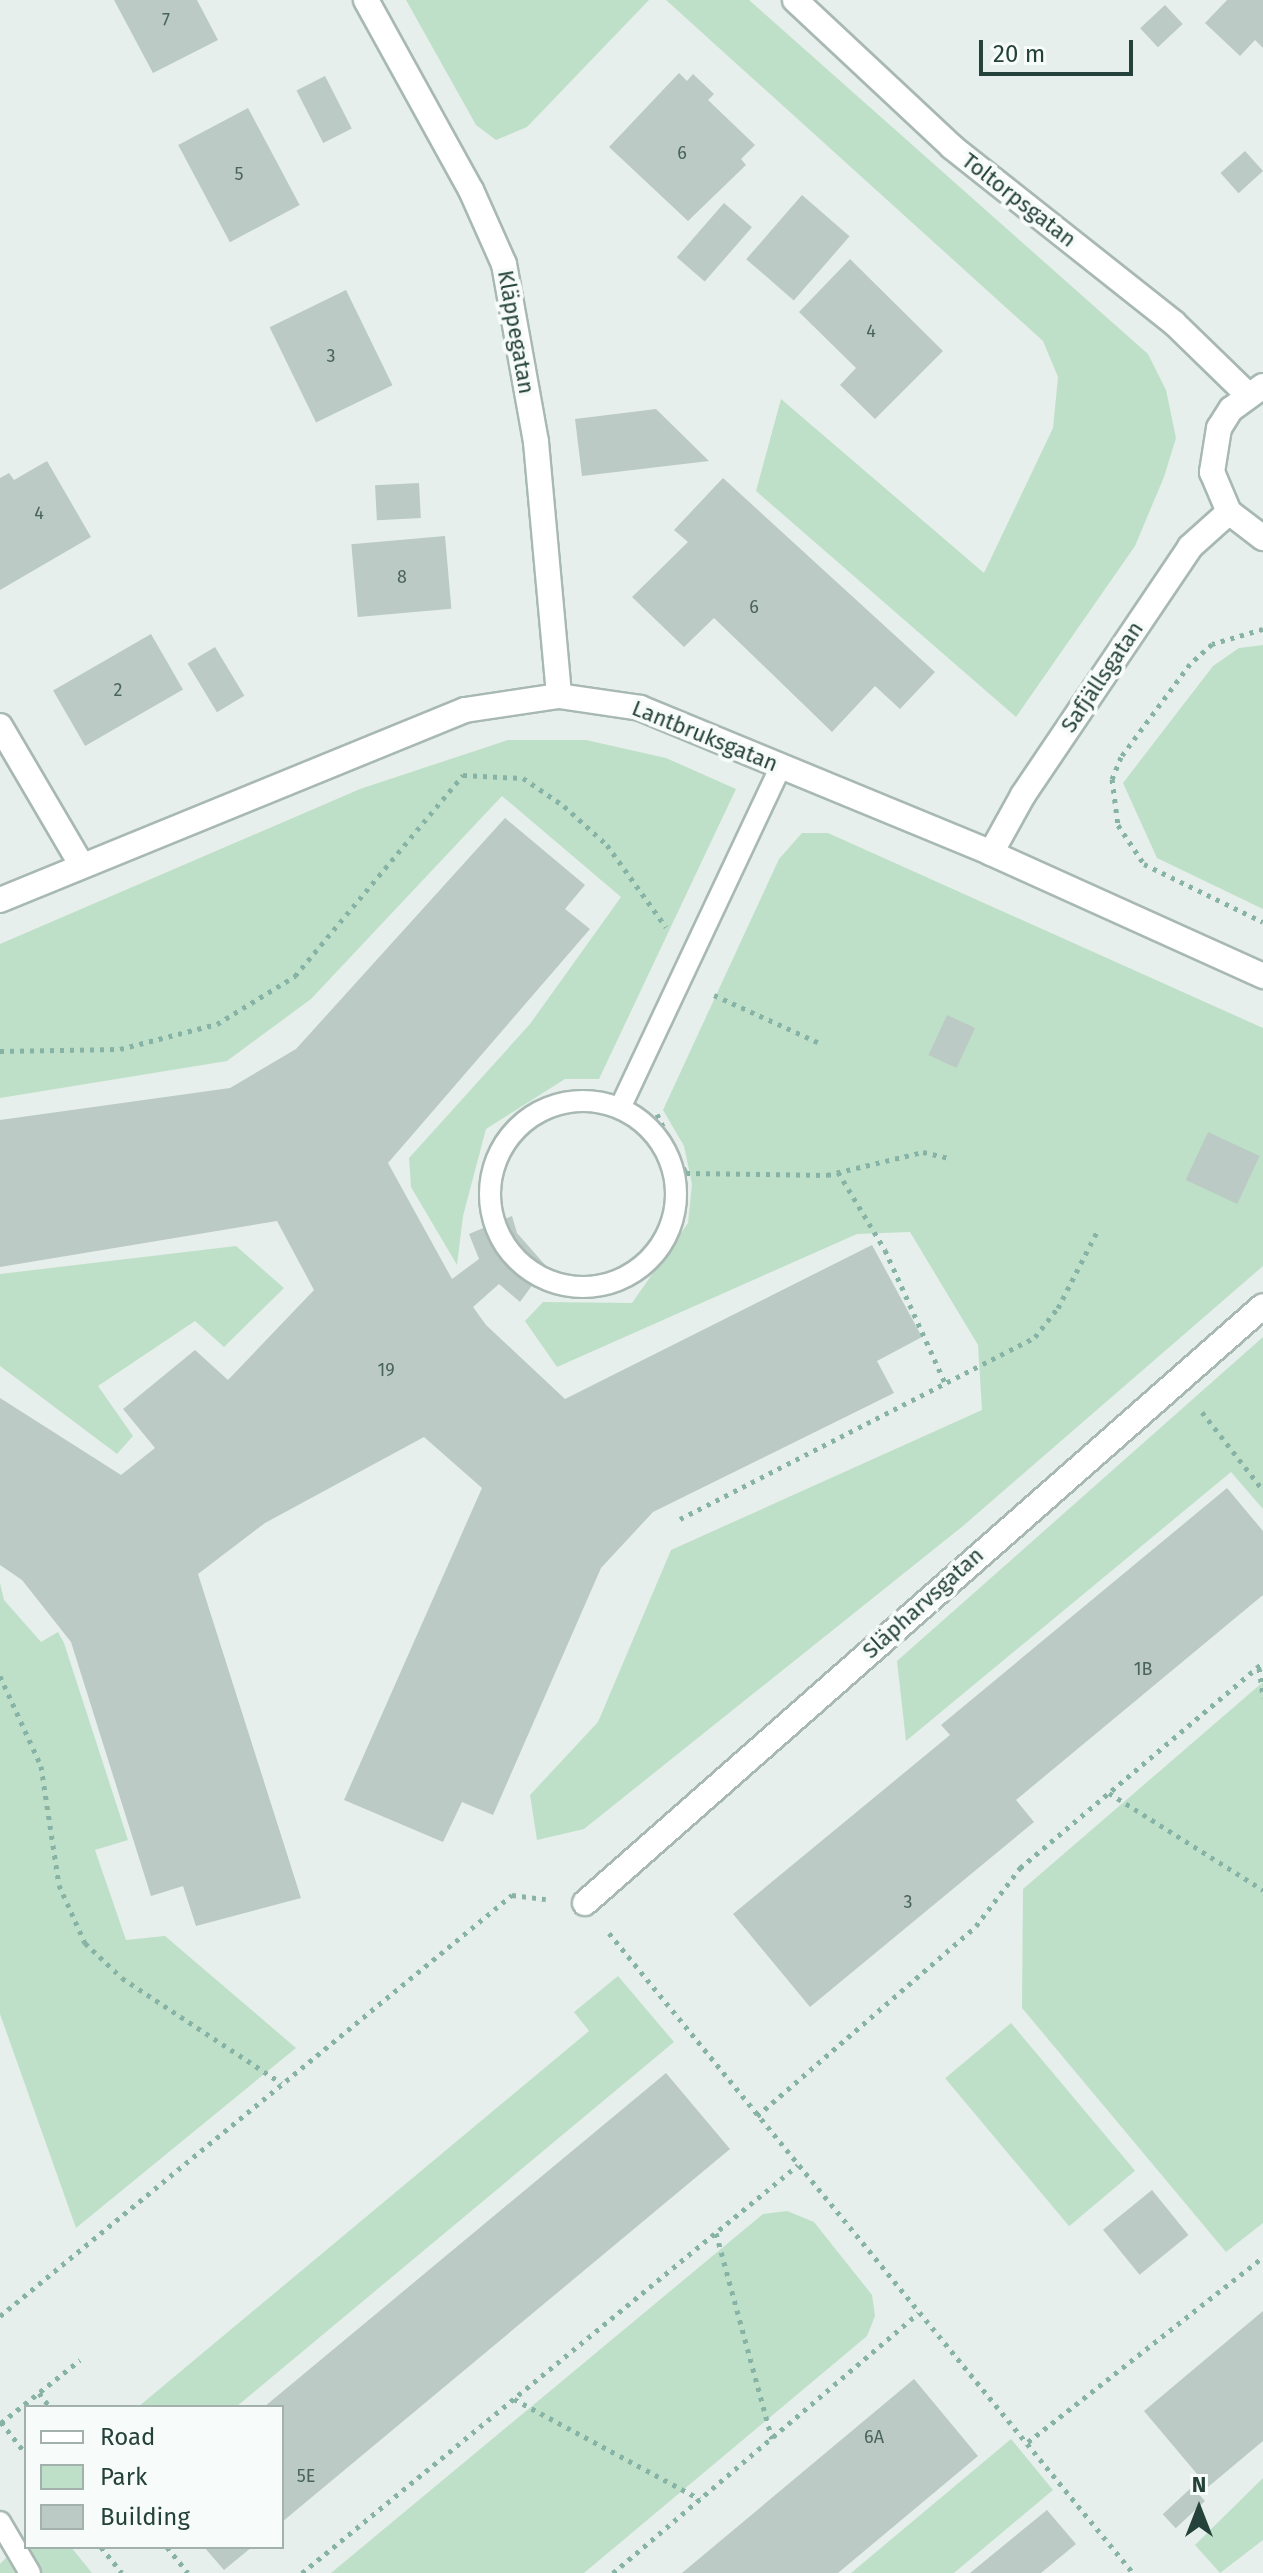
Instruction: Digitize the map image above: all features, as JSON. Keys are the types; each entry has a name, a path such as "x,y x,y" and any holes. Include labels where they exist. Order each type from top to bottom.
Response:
{"street":[{"name":"Kläppegatan","path":"366,0 471,190 504,264 536,442 559,696"},
{"name":"Toltorpsgatan","path":"795,0 952,147 1255,390"},
{"path":"1255,390 1231,409 1212,449 1212,472 1229,512 1263,538"},
{"name":"Safjällsgatan","path":"991,853 1023,795 1190,547 1229,512"},
{"name":"Lantbruksgatan","path":"0,900 81,864 465,710 559,696 640,708 991,853 1263,976"},
{"path":"0,726 81,864"},
{"name":"Släpharvsgatan","path":"585,1903 1175,1378 1263,1306"}],"lane":[{"path":"620,1108 781,766"},
{"path":"584,1100 620,1108 650,1129 670,1159 677,1195 669,1230 648,1260 617,1280 582,1287 546,1279 516,1259 496,1228 489,1192 497,1156 518,1126 548,1106 584,1100"},
{"path":"0,2522 30,2573"}],"path":[{"path":"1263,629 1212,644 1190,664 1121,757 1112,779 1118,825 1144,864 1263,922"},
{"path":"0,1051 120,1049 217,1024 295,976 463,775 523,778 564,806 607,845 664,925 697,942"},
{"path":"680,979 822,1044"},
{"path":"653,1107 686,1173 838,1172 923,1152 948,1158"},
{"path":"838,1172 885,1250 945,1383"},
{"path":"680,1519 1035,1337 1058,1308 1098,1230"},
{"path":"1175,1378 1263,1490"},
{"path":"757,2116 976,1926 1020,1868 1261,1665"},
{"path":"1261,1665 1263,1698"},
{"path":"0,1676 41,1766 59,1885 85,1943 122,1978 281,2083"},
{"path":"1109,1793 1263,1890"},
{"path":"0,2316 512,1895 585,1903 1133,2573"},
{"path":"304,2572 798,2165"},
{"path":"716,2233 772,2439"},
{"path":"1028,2442 1263,2257"},
{"path":"613,2573 918,2313"},
{"path":"24,2451 1,2422 80,2360"},
{"path":"39,2393 48,2405"},
{"path":"514,2399 700,2499"},
{"path":"103,2549 122,2573"},
{"path":"169,2549 188,2573"}],"green space":[{"path":"406,0 649,0 527,127 496,140 476,125"},
{"path":"666,0 749,0 1148,354 1166,390 1176,438 1164,477 1135,546 1016,717 756,491 781,399 984,573 1053,428 1058,377 1043,341"},
{"path":"1263,645 1263,909 1157,858 1123,783 1213,666 1239,648"},
{"path":"508,740 586,740 666,758 736,789 599,1079 565,1079 486,1129 463,1216 457,1265 411,1187 409,1158 530,1024 621,897 502,796 311,999 227,1061 0,1098 0,944 360,789"},
{"path":"802,833 828,833 1263,1028 1263,1266 963,1526 584,1829 537,1840 530,1795 598,1722 671,1550 982,1410 978,1345 910,1232 857,1234 557,1367 525,1321 543,1302 632,1303 688,1223 692,1184 684,1146 663,1110 779,859"},
{"path":"236,1246 284,1288 224,1347 195,1321 98,1386 133,1436 117,1454 0,1366 0,1274"},
{"path":"1263,1337 1263,1509 1231,1472 906,1741 897,1661"},
{"path":"0,1583 4,1600 41,1642 58,1632 64,1643 128,1840 95,1850 126,1940 165,1936 296,2048 76,2228 0,2014"},
{"path":"1263,1682 1263,2223 1226,2252 1022,2008 1023,1889"},
{"path":"618,1976 674,2042 238,2405 140,2405 589,2031 574,2012"},
{"path":"1011,2023 1135,2171 1069,2226 945,2078"},
{"path":"787,2211 814,2222 872,2295 875,2316 867,2336 584,2573 331,2573 763,2214"},
{"path":"1011,2439 1053,2490 954,2573 851,2573"},
{"path":"1263,2478 1263,2540 1220,2573 1195,2545"},
{"path":"24,2539 24,2549 73,2549 92,2573 0,2573 0,2564"}],"building":[{"path":"114,0 197,0 218,40 153,73"},
{"path":"1227,0 1263,0 1263,48 1255,40 1240,56 1205,23"},
{"path":"1165,5 1183,24 1158,47 1140,28"},
{"path":"679,73 687,81 693,74 714,94 708,100 755,145 741,159 746,165 688,221 609,147"},
{"path":"325,76 352,129 323,143 296,91"},
{"path":"248,108 300,205 230,242 178,145"},
{"path":"1245,151 1263,171 1239,193 1220,173"},
{"path":"802,195 850,236 794,300 746,259"},
{"path":"724,203 752,227 705,282 677,257"},
{"path":"850,259 943,351 875,419 840,385 856,368 799,312"},
{"path":"346,290 392,385 316,423 270,327"},
{"path":"656,409 709,461 582,476 575,419"},
{"path":"47,461 91,537 0,590 0,478 9,473 14,480"},
{"path":"723,478 935,672 900,709 875,686 832,732 714,618 684,647 632,597 688,542 674,530"},
{"path":"419,483 421,518 377,520 375,485"},
{"path":"445,536 451,609 358,617 351,544"},
{"path":"151,634 183,689 85,746 53,690"},
{"path":"215,647 244,696 217,712 188,663"},
{"path":"505,818 585,885 565,909 590,929 388,1163 452,1279 479,1259 469,1234 512,1216 517,1233 546,1266 520,1302 499,1284 473,1307 486,1325 565,1399 872,1245 922,1337 877,1361 894,1393 653,1512 601,1568 493,1815 462,1802 443,1842 344,1800 482,1488 424,1437 265,1523 198,1574 301,1898 196,1926 183,1886 151,1896 71,1642 22,1580 0,1565 0,1398 121,1475 155,1448 123,1409 195,1350 228,1380 314,1290 277,1221 0,1267 0,1120 230,1088 296,1049"},
{"path":"947,1015 975,1028 957,1068 928,1055"},
{"path":"1208,1132 1260,1156 1237,1204 1186,1180"},
{"path":"1227,1488 1263,1531 1263,1595 1016,1800 1034,1822 810,2007 733,1914 950,1735 941,1725"},
{"path":"666,2073 730,2149 284,2520 284,2405 266,2405"},
{"path":"1152,2190 1189,2235 1140,2275 1103,2230"},
{"path":"1263,2311 1263,2441 1208,2487 1144,2411"},
{"path":"914,2379 978,2456 838,2573 682,2573"},
{"path":"1192,2487 1205,2501 1176,2528 1163,2514"},
{"path":"1047,2510 1076,2544 1041,2573 970,2573"},
{"path":"206,2549 250,2549 224,2570"}]}
